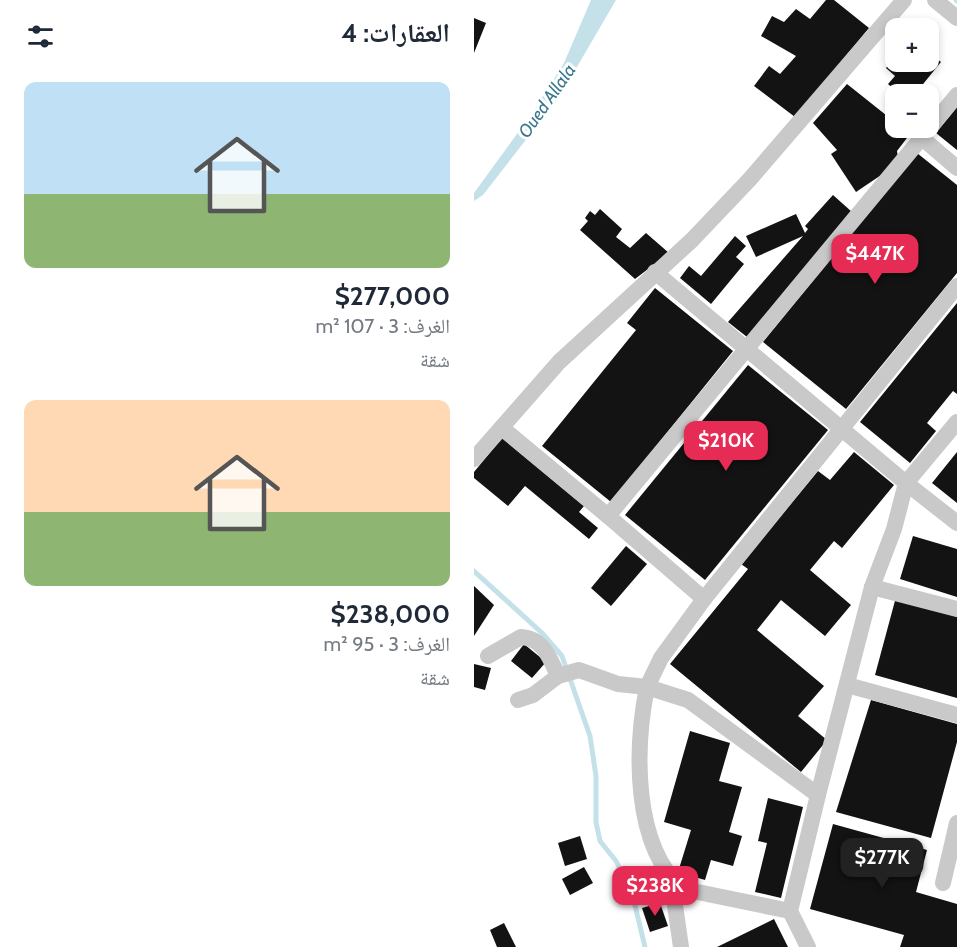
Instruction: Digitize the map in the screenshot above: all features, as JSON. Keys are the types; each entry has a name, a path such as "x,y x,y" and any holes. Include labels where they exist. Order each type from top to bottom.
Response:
{"street":[{"path":"474,459 559,362 692,240 750,179 904,0"},
{"path":"935,0 957,18"},
{"path":"939,117 957,95"},
{"path":"608,516 745,348 922,138 957,168"},
{"path":"655,272 841,429 957,523"},
{"path":"790,911 683,889 662,865 649,831 643,800 639,734 647,687 661,658 704,598 957,286"},
{"path":"808,947 790,911 872,587 894,530 906,483 957,422"},
{"path":"501,428 704,598"},
{"path":"872,587 957,609"},
{"path":"488,656 521,638 528,638 542,647 558,676"},
{"path":"518,700 533,695 558,676 579,670 618,684 647,687 688,700 818,795"},
{"path":"847,685 957,715"},
{"path":"943,884 957,823"},
{"path":"671,878 681,947"}],"water":[{"name":"Oued Allala","path":"591,0 616,0 560,96 483,195 474,201 474,193 535,109 564,63"}],"building":[{"path":"826,0 834,0 869,28 795,117 754,86 769,66 780,74 796,56 761,36 772,16 784,22 796,9 810,19"},
{"path":"474,18 486,23 474,53"},
{"path":"890,72 933,72 923,84 888,84 895,76"},
{"path":"847,84 885,114 885,138 907,138 897,151 899,163 856,192 831,154 837,150 813,123"},
{"path":"957,107 957,150 939,135 939,129"},
{"path":"917,153 957,185 957,273 846,409 763,342"},
{"path":"833,195 852,212 747,337 728,322 803,236 756,257 746,236 796,214 805,233 808,229 805,226"},
{"path":"600,209 622,229 616,237 630,248 646,233 669,253 635,279 580,230 588,221 585,218 590,211 595,215"},
{"path":"735,236 746,246 736,257 744,264 711,304 680,278 689,266 701,276"},
{"path":"655,288 733,351 611,502 542,446 636,330 627,323"},
{"path":"957,303 957,394 953,391 927,423 936,431 910,463 860,422"},
{"path":"748,365 828,430 705,580 625,515"},
{"path":"502,438 584,506 579,512 598,528 589,539 525,486 508,506 474,478 474,472"},
{"path":"854,452 894,485 842,548 834,541 810,570 851,605 825,636 781,600 757,630 824,686 798,716 827,740 801,772 670,664 748,569 741,564 818,471 830,480"},
{"path":"957,452 957,503 932,483"},
{"path":"913,536 957,549 957,597 900,579"},
{"path":"626,546 647,564 611,606 591,588"},
{"path":"474,586 494,605 474,636"},
{"path":"896,597 957,614 957,698 875,675"},
{"path":"524,644 546,662 532,678 511,661"},
{"path":"474,664 491,668 485,690 474,687"},
{"path":"871,700 957,724 957,742 931,838 836,812"},
{"path":"690,731 730,743 719,781 742,787 729,832 742,836 733,866 711,860 705,880 678,872 691,830 664,822"},
{"path":"768,798 803,807 781,898 755,892 767,843 758,841"},
{"path":"833,824 927,850 916,892 957,904 957,947 900,947 904,935 810,909"},
{"path":"580,836 587,859 565,866 558,843"},
{"path":"584,867 593,883 570,895 562,879"},
{"path":"660,903 668,926 650,932 642,908"},
{"path":"774,919 788,947 717,947"},
{"path":"504,923 516,947 497,947 490,930"}],"waterway":[{"path":"474,571 542,633 562,656 590,736 596,776 596,822 600,841 616,861 632,893 645,947"}]}
